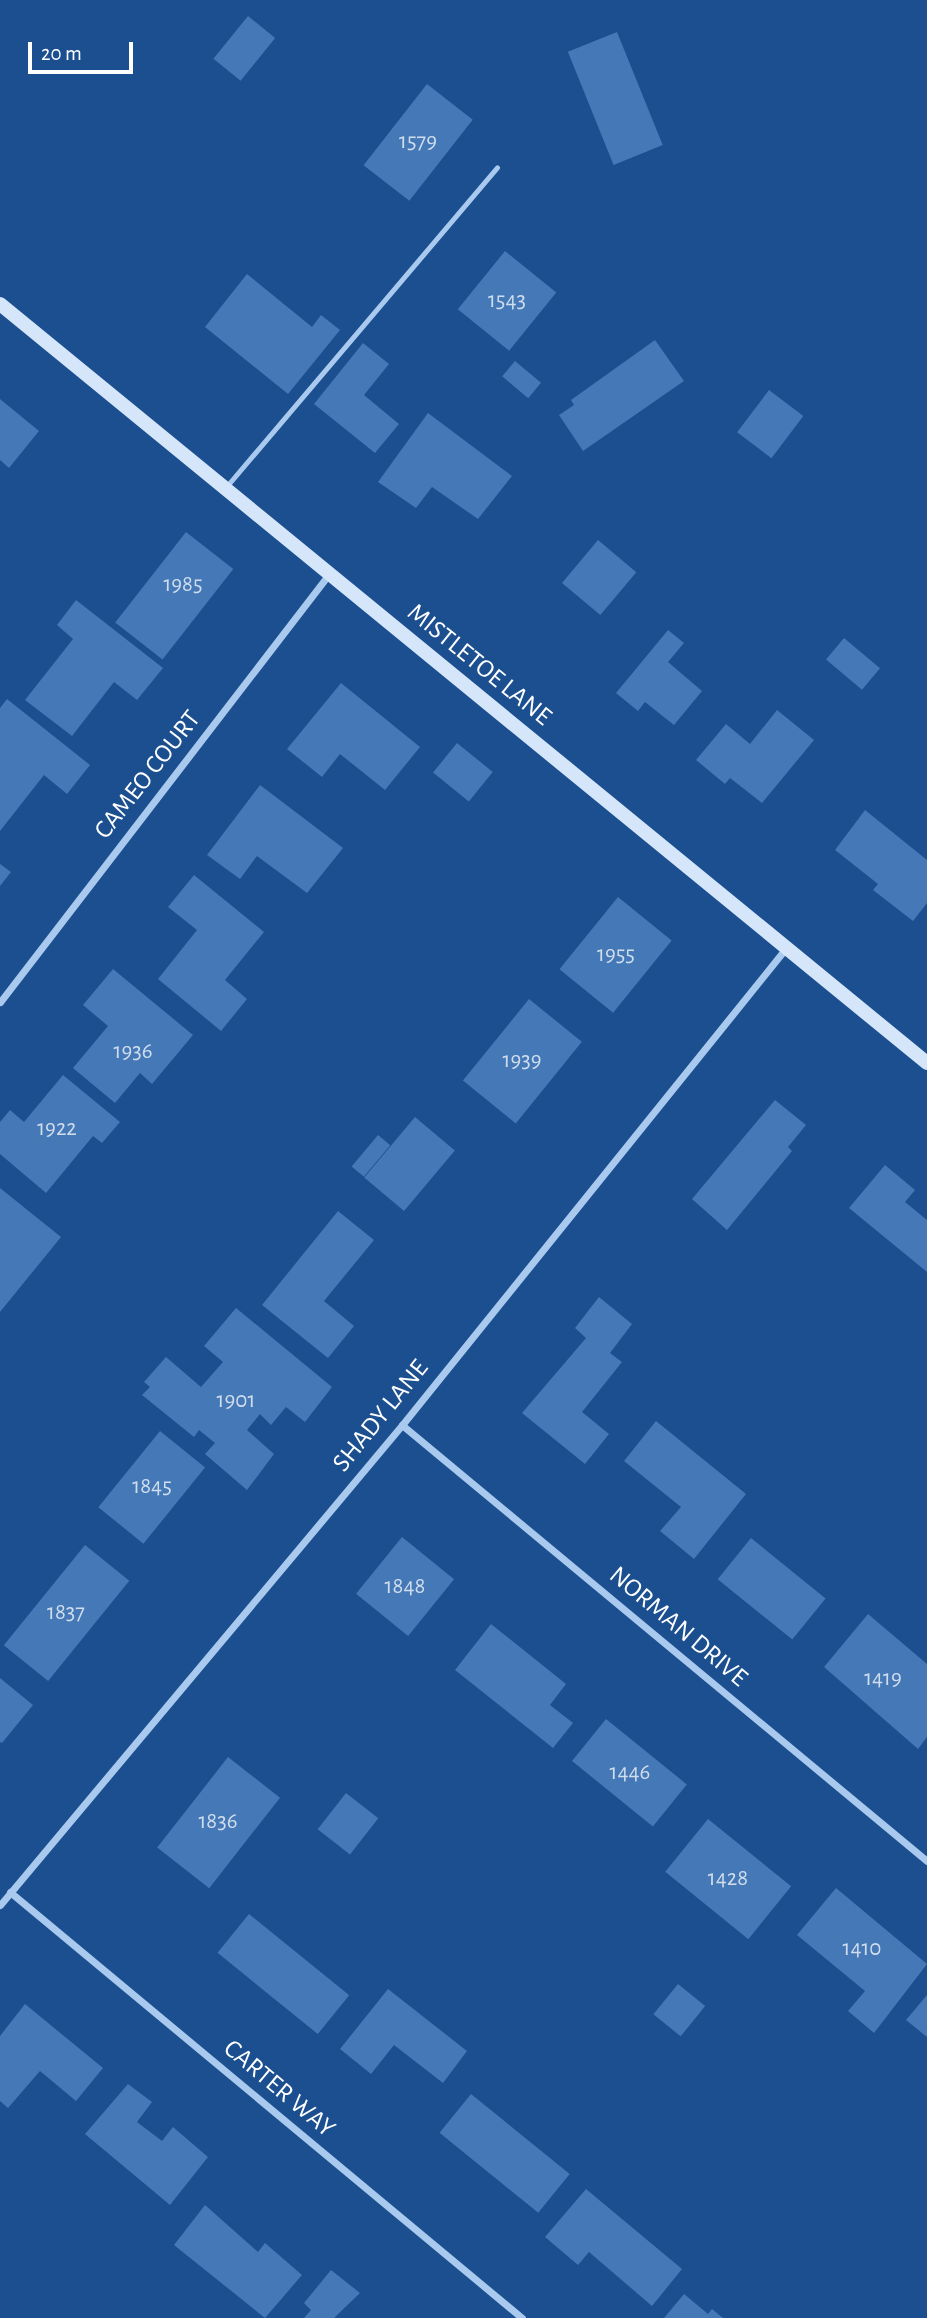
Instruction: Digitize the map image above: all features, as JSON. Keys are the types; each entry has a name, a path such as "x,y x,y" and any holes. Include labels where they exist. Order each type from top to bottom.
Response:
{"street":[{"name":"MISTLETOE LANE","path":"0,304 927,1063"},
{"name":"CAMEO COURT","path":"0,1002 329,574"},
{"name":"SHADY LANE","path":"0,1905 402,1425 787,947"},
{"name":"NORMAN DRIVE","path":"402,1425 927,1861"},
{"name":"CARTER WAY","path":"10,1892 522,2318"}],"lane":[{"path":"226,487 497,168"}],"building":[{"path":"248,16 275,38 241,81 213,59"},
{"path":"617,32 663,145 614,165 568,52"},
{"path":"427,84 473,120 409,201 364,165"},
{"path":"505,251 556,293 509,351 458,309"},
{"path":"247,274 312,327 321,315 340,330 288,394 205,327"},
{"path":"655,340 684,381 583,451 559,415 574,405 571,400"},
{"path":"363,343 389,364 364,395 399,424 375,453 314,404"},
{"path":"515,361 541,383 528,398 502,376"},
{"path":"769,390 803,416 771,458 737,432"},
{"path":"0,399 39,431 9,468 0,460"},
{"path":"428,413 512,476 478,519 432,487 416,508 378,482"},
{"path":"186,532 233,569 162,660 115,623"},
{"path":"598,540 636,572 600,615 562,583"},
{"path":"76,600 163,668 137,700 114,682 72,736 25,700 73,639 57,625"},
{"path":"668,630 684,643 668,662 702,691 674,725 645,702 638,711 616,693"},
{"path":"844,638 880,668 862,690 826,659"},
{"path":"341,683 420,747 385,790 340,754 322,777 287,749"},
{"path":"7,699 90,765 67,794 44,775 0,831 0,708"},
{"path":"777,710 814,740 762,803 730,778 725,784 696,760 726,724 750,744"},
{"path":"457,743 493,772 469,801 433,773"},
{"path":"260,785 343,848 307,893 257,856 240,879 207,855"},
{"path":"865,810 927,860 927,903 913,921 873,890 878,884 835,850"},
{"path":"0,864 11,872 0,886"},
{"path":"194,875 264,932 225,980 247,999 221,1031 158,979 197,930 168,907"},
{"path":"618,897 672,940 613,1013 559,969"},
{"path":"113,969 193,1035 152,1084 140,1073 115,1103 73,1068 108,1026 83,1005"},
{"path":"529,999 582,1042 516,1123 463,1081"},
{"path":"63,1075 120,1122 102,1143 93,1136 46,1193 0,1154 0,1122 10,1110 24,1122"},
{"path":"775,1100 806,1125 788,1147 792,1151 727,1230 692,1199"},
{"path":"415,1117 455,1150 404,1211 364,1178"},
{"path":"378,1135 390,1145 364,1177 352,1166"},
{"path":"885,1165 915,1190 905,1202 927,1220 927,1272 849,1208"},
{"path":"0,1188 61,1237 0,1312"},
{"path":"338,1211 374,1240 324,1301 354,1326 328,1358 262,1305"},
{"path":"599,1297 632,1324 610,1353 622,1362 582,1412 609,1434 585,1464 522,1413 586,1338 575,1328"},
{"path":"236,1308 332,1387 305,1422 286,1407 271,1425 260,1414 247,1430 274,1454 247,1490 205,1454 215,1443 199,1430 194,1437 142,1395 150,1387 144,1382 166,1357 201,1387 223,1362 204,1346"},
{"path":"656,1421 746,1494 694,1559 660,1531 681,1507 624,1461"},
{"path":"160,1431 205,1468 143,1544 98,1507"},
{"path":"402,1537 454,1579 408,1636 356,1594"},
{"path":"751,1538 826,1598 792,1640 718,1579"},
{"path":"85,1545 129,1581 48,1681 4,1645"},
{"path":"868,1614 927,1664 927,1737 918,1749 824,1667"},
{"path":"491,1624 566,1684 550,1705 573,1723 553,1748 455,1670"},
{"path":"0,1678 33,1705 2,1743 0,1742"},
{"path":"606,1719 687,1784 653,1826 572,1761"},
{"path":"228,1757 280,1798 209,1888 157,1848"},
{"path":"346,1793 378,1818 350,1854 318,1829"},
{"path":"708,1819 791,1886 748,1939 665,1872"},
{"path":"836,1888 927,1964 874,2033 848,2011 865,1991 797,1935"},
{"path":"249,1914 349,1995 318,2034 218,1953"},
{"path":"678,1984 705,2006 681,2036 653,2014"},
{"path":"388,1989 467,2051 443,2083 394,2045 371,2074 340,2049"},
{"path":"927,1995 927,2037 906,2020"},
{"path":"25,2004 103,2068 76,2101 40,2071 8,2108 0,2101 0,2036"},
{"path":"128,2084 152,2102 137,2122 162,2141 173,2127 208,2157 170,2205 85,2134"},
{"path":"471,2094 570,2174 538,2213 440,2133"},
{"path":"586,2189 682,2269 652,2306 589,2252 578,2265 545,2237"},
{"path":"205,2205 258,2252 265,2243 302,2275 265,2318 174,2245"},
{"path":"331,2270 360,2293 334,2318 304,2318 311,2310 304,2303"},
{"path":"684,2294 708,2314 712,2309 723,2318 664,2318"}]}
